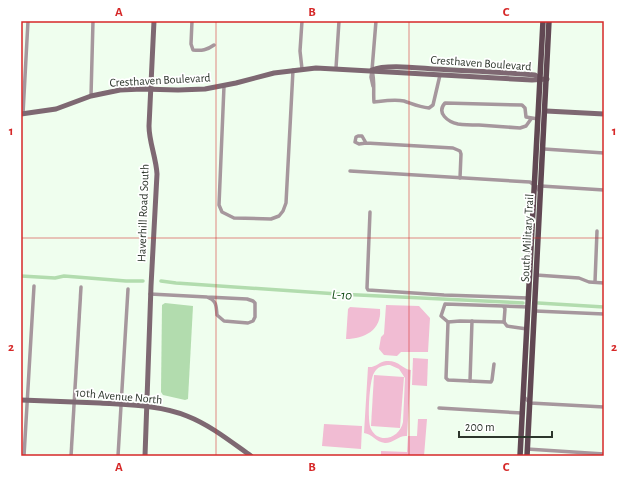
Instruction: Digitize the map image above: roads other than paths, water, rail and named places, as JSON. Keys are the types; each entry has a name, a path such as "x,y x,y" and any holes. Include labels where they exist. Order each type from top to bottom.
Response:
{"main road":[{"name":"South Military Trail","path":"527,456 537,275 539,188 535,168 543,21"},
{"name":"South Military Trail","path":"520,456 530,266 539,188 542,175 550,21"},
{"path":"535,168 539,174 542,175"},
{"path":"529,283 532,289 530,319 534,324"}],"street":[{"path":"22,114 28,21"},
{"path":"91,96 94,21"},
{"name":"Haverhill Road South","path":"145,456 148,406 150,294 157,174 156,160 151,145 149,131 154,21"},
{"path":"192,21 191,44 193,50 208,50 214,45"},
{"path":"301,21 300,51 302,69"},
{"path":"336,68 339,21"},
{"path":"376,21 371,77 374,102 390,100 403,101 429,108 433,105 438,88 436,84 438,75"},
{"name":"Cresthaven Boulevard","path":"22,114 56,109 91,96 120,90 192,90 224,86 274,73 302,69 336,68 372,70 380,72 532,80 547,79"},
{"name":"Cresthaven Boulevard","path":"372,70 377,68 406,68 484,71 535,75 540,79"},
{"path":"224,86 219,205 222,212 230,216 249,219 271,219 279,216 286,203 293,70"},
{"path":"531,119 528,124 520,128 458,124 446,119 443,115 442,106 445,103 522,105 525,108 526,117 538,119"},
{"path":"546,111 604,114"},
{"path":"366,143 457,149 461,154 460,178"},
{"path":"544,149 604,153"},
{"path":"350,171 530,182 539,188 604,190"},
{"path":"370,212 367,288 370,291 499,298 528,298"},
{"path":"595,282 597,231"},
{"path":"530,266 532,271 537,275 579,278 604,283"},
{"path":"24,456 34,286"},
{"path":"72,456 81,287"},
{"path":"118,456 128,289"},
{"path":"150,294 247,299 255,303 255,317 253,321 248,323 224,321 217,315 216,304 213,300 207,297"},
{"path":"527,329 507,326 504,322 448,322 441,316 445,304 528,307"},
{"path":"504,307 504,322"},
{"path":"535,311 604,314"},
{"path":"470,381 472,321"},
{"path":"448,322 446,378 448,380 491,382 494,364"},
{"path":"523,395 530,403 604,407"},
{"name":"10th Avenue North","path":"21,400 121,404 148,406 170,410 198,420 251,456"},
{"path":"439,408 522,412"},
{"path":"528,449 604,454"}],"waterway":[{"name":"L-10","path":"21,276 55,278 64,276 143,281"},
{"name":"L-10","path":"161,281 338,294 523,303"},
{"name":"L-10","path":"538,303 604,307"}]}
